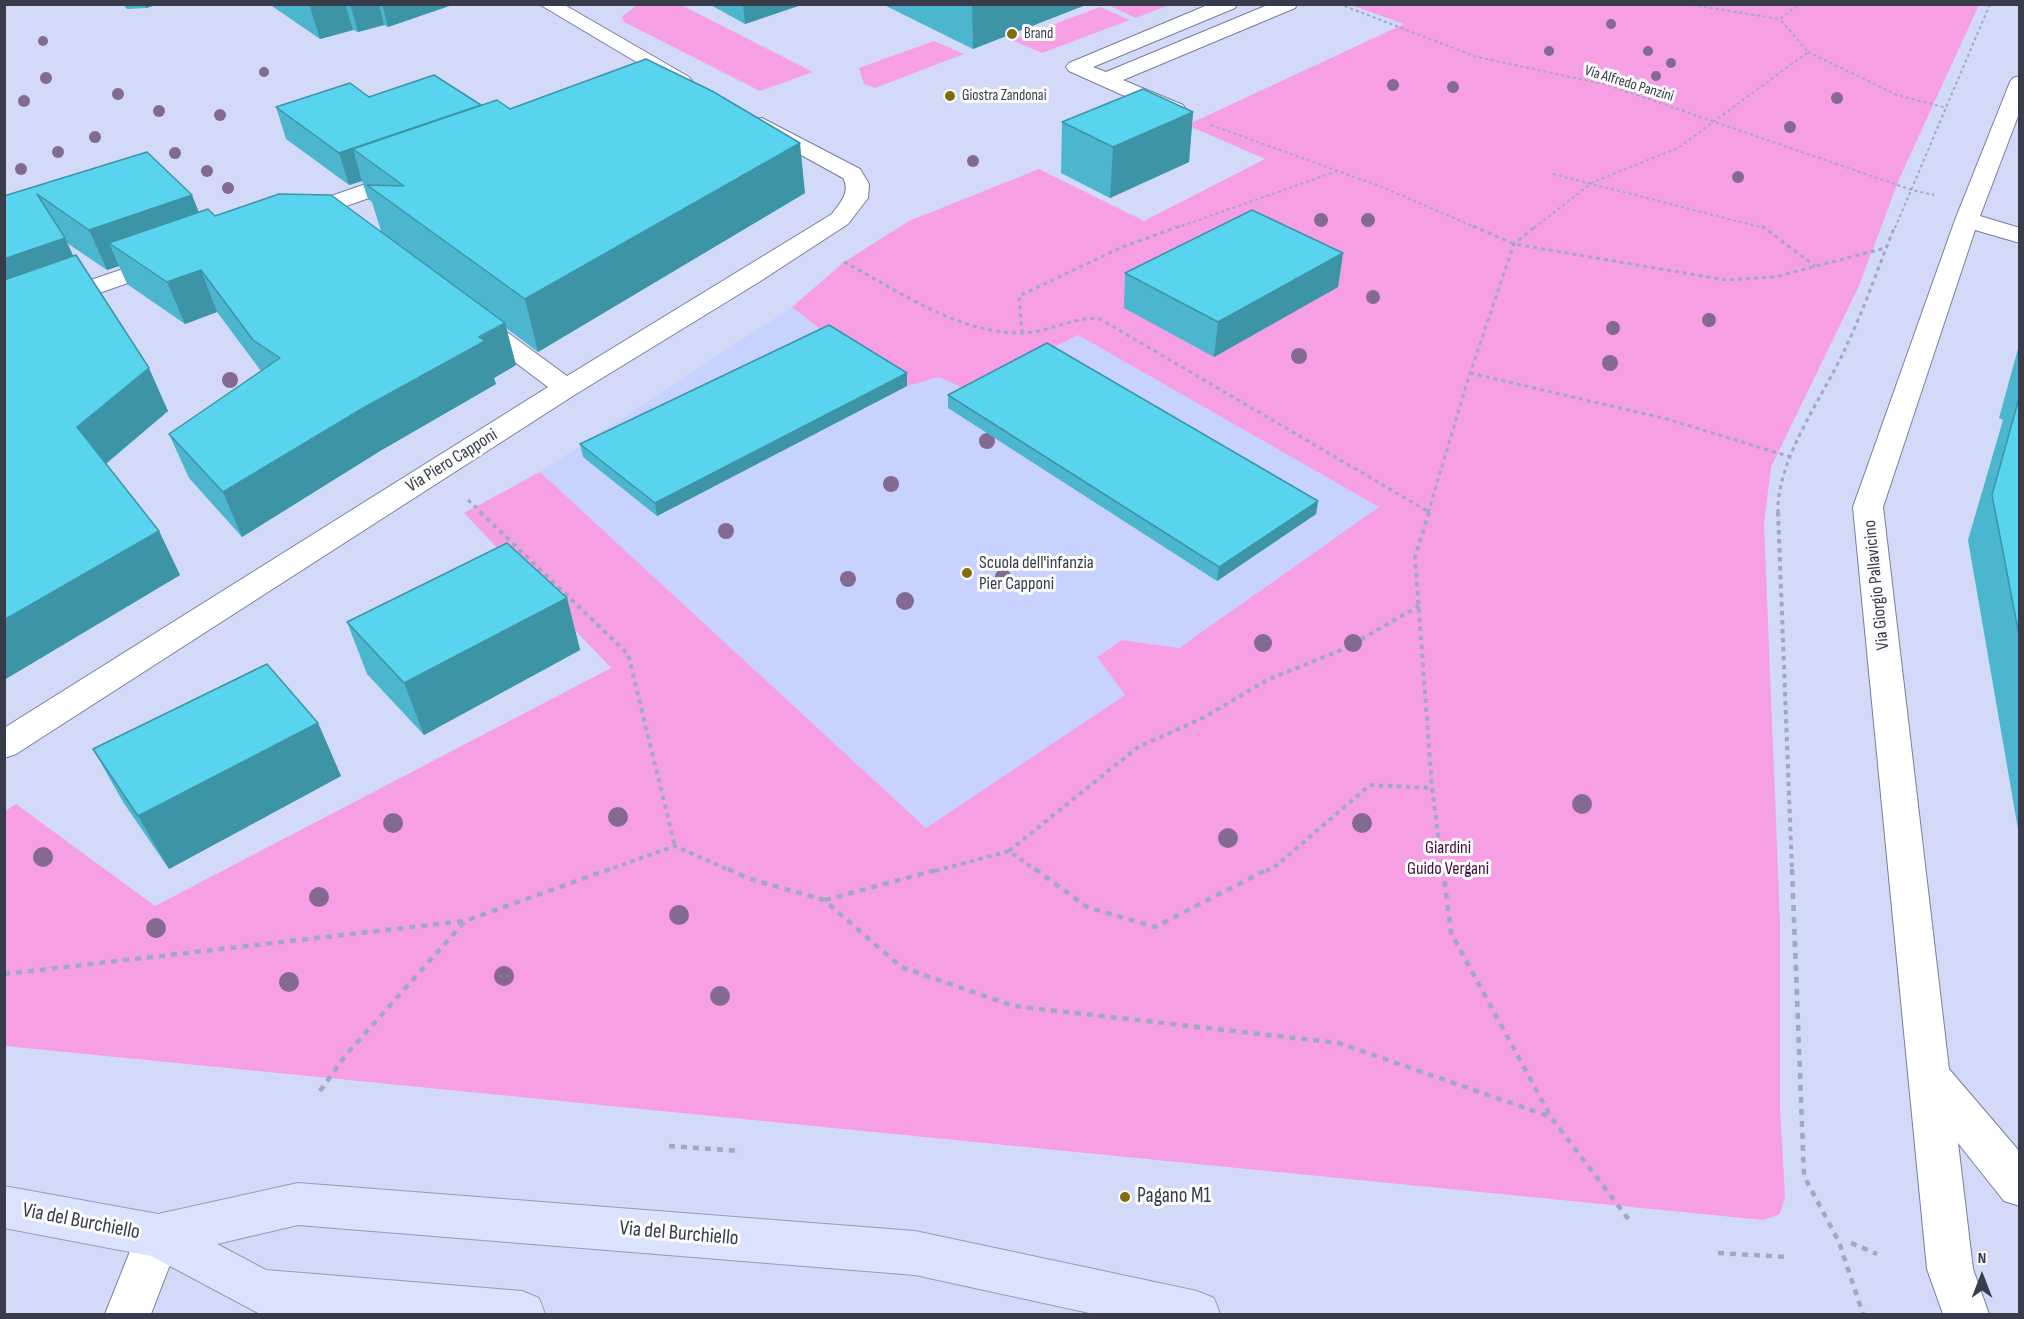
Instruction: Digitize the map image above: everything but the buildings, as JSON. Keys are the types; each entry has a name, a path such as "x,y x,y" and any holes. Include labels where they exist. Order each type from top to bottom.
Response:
{"main road":[{"name":"Via del Burchiello","path":"158,1236 298,1204 915,1253 1197,1314"},
{"name":"Via del Burchiello","path":"4,1207 158,1236 261,1292 522,1314"}],"street":[{"path":"556,9 594,4"},
{"path":"1188,116 1076,67 1227,4"},
{"path":"1105,80 1288,4"},
{"path":"556,9 699,90"},
{"path":"1186,22 1215,34"},
{"path":"648,90 678,79"},
{"name":"Via Giorgio Pallavicino","path":"1966,1314 1950,1269 1868,507 1967,220 2019,82"},
{"name":"Via Piero Capponi","path":"4,745 566,388 750,277 840,219 856,198 858,184 852,174 741,113"},
{"path":"278,222 424,170"},
{"path":"323,206 347,224"},
{"path":"1967,220 2019,236"},
{"path":"4,318 189,253"},
{"path":"460,309 566,388"},
{"path":"1929,1075 2019,1186"},
{"path":"128,1314 158,1236"}],"path":[{"name":"Via Alfredo Panzini","path":"1339,4 1477,57 1608,85 1912,190"},
{"path":"1686,4 1780,19 1808,52 1897,95 1947,108"},
{"path":"1780,19 1799,4"},
{"path":"1629,1220 1551,1118 1451,933 1432,788 1415,557 1470,373 1514,244 1593,182 1678,148 1808,52"},
{"path":"1188,116 1337,171 1514,244 1726,280 1775,277 1847,256 1886,248"},
{"path":"1022,333 1019,296 1122,247 1337,171"},
{"path":"1553,174 1593,182 1760,225 1815,266"},
{"path":"836,259 957,320 987,330 1022,333 1059,328 1089,316 1100,319 1429,512"},
{"path":"1470,373 1667,419 1791,457"},
{"path":"467,499 628,654 675,846"},
{"path":"824,900 1009,852 1138,747 1203,718 1267,680 1346,648 1419,606"},
{"path":"1009,852 1087,907 1155,927 1277,865 1370,784 1432,788"},
{"path":"4,974 465,921 675,846 750,879 824,900 901,967 1014,1006 1339,1043 1551,1118"},
{"path":"320,1091 345,1056 465,921"},
{"path":"669,1146 741,1151"},
{"path":"1804,1176 1839,1242 1863,1314"},
{"path":"1851,1243 1877,1254"},
{"path":"1718,1253 1787,1257"}],"shaded area":[{"name":"Scuola dell'infanzia Pier Capponi","path":"792,307 830,337 907,386 939,377 968,390 1078,335 1379,507 1179,648 1122,640 1097,657 1125,695 926,828 540,472"}],"green space":[{"path":"1106,4 1169,4 1169,5 1136,18"},
{"path":"637,5 681,5 813,72 760,91 624,22 622,17"},
{"name":"Giardini Guido Vergani","path":"1351,5 1979,5 1900,177 1858,288 1771,467 1764,524 1780,921 1780,1108 1785,1197 1780,1214 1763,1220 5,1046 4,812 16,804 155,906 611,668 464,513 540,472 926,828 1125,695 1097,657 1122,640 1179,648 1379,507 1078,335 968,390 939,377 907,386 830,337 792,307 844,262 909,221 1039,169 1144,221 1265,159 1187,125 1404,24"},
{"path":"1100,7 1130,20 1042,53 1012,40"},
{"path":"934,41 964,54 875,88 864,84 859,68"}],"place":[{"name":"Brand","path":"1012,34"},
{"name":"Giostra Zandonai","path":"950,96"},
{"name":"Scuola dell'infanzia Pier Capponi","path":"967,573"},
{"name":"Pagano M1","path":"1125,1197"}]}
